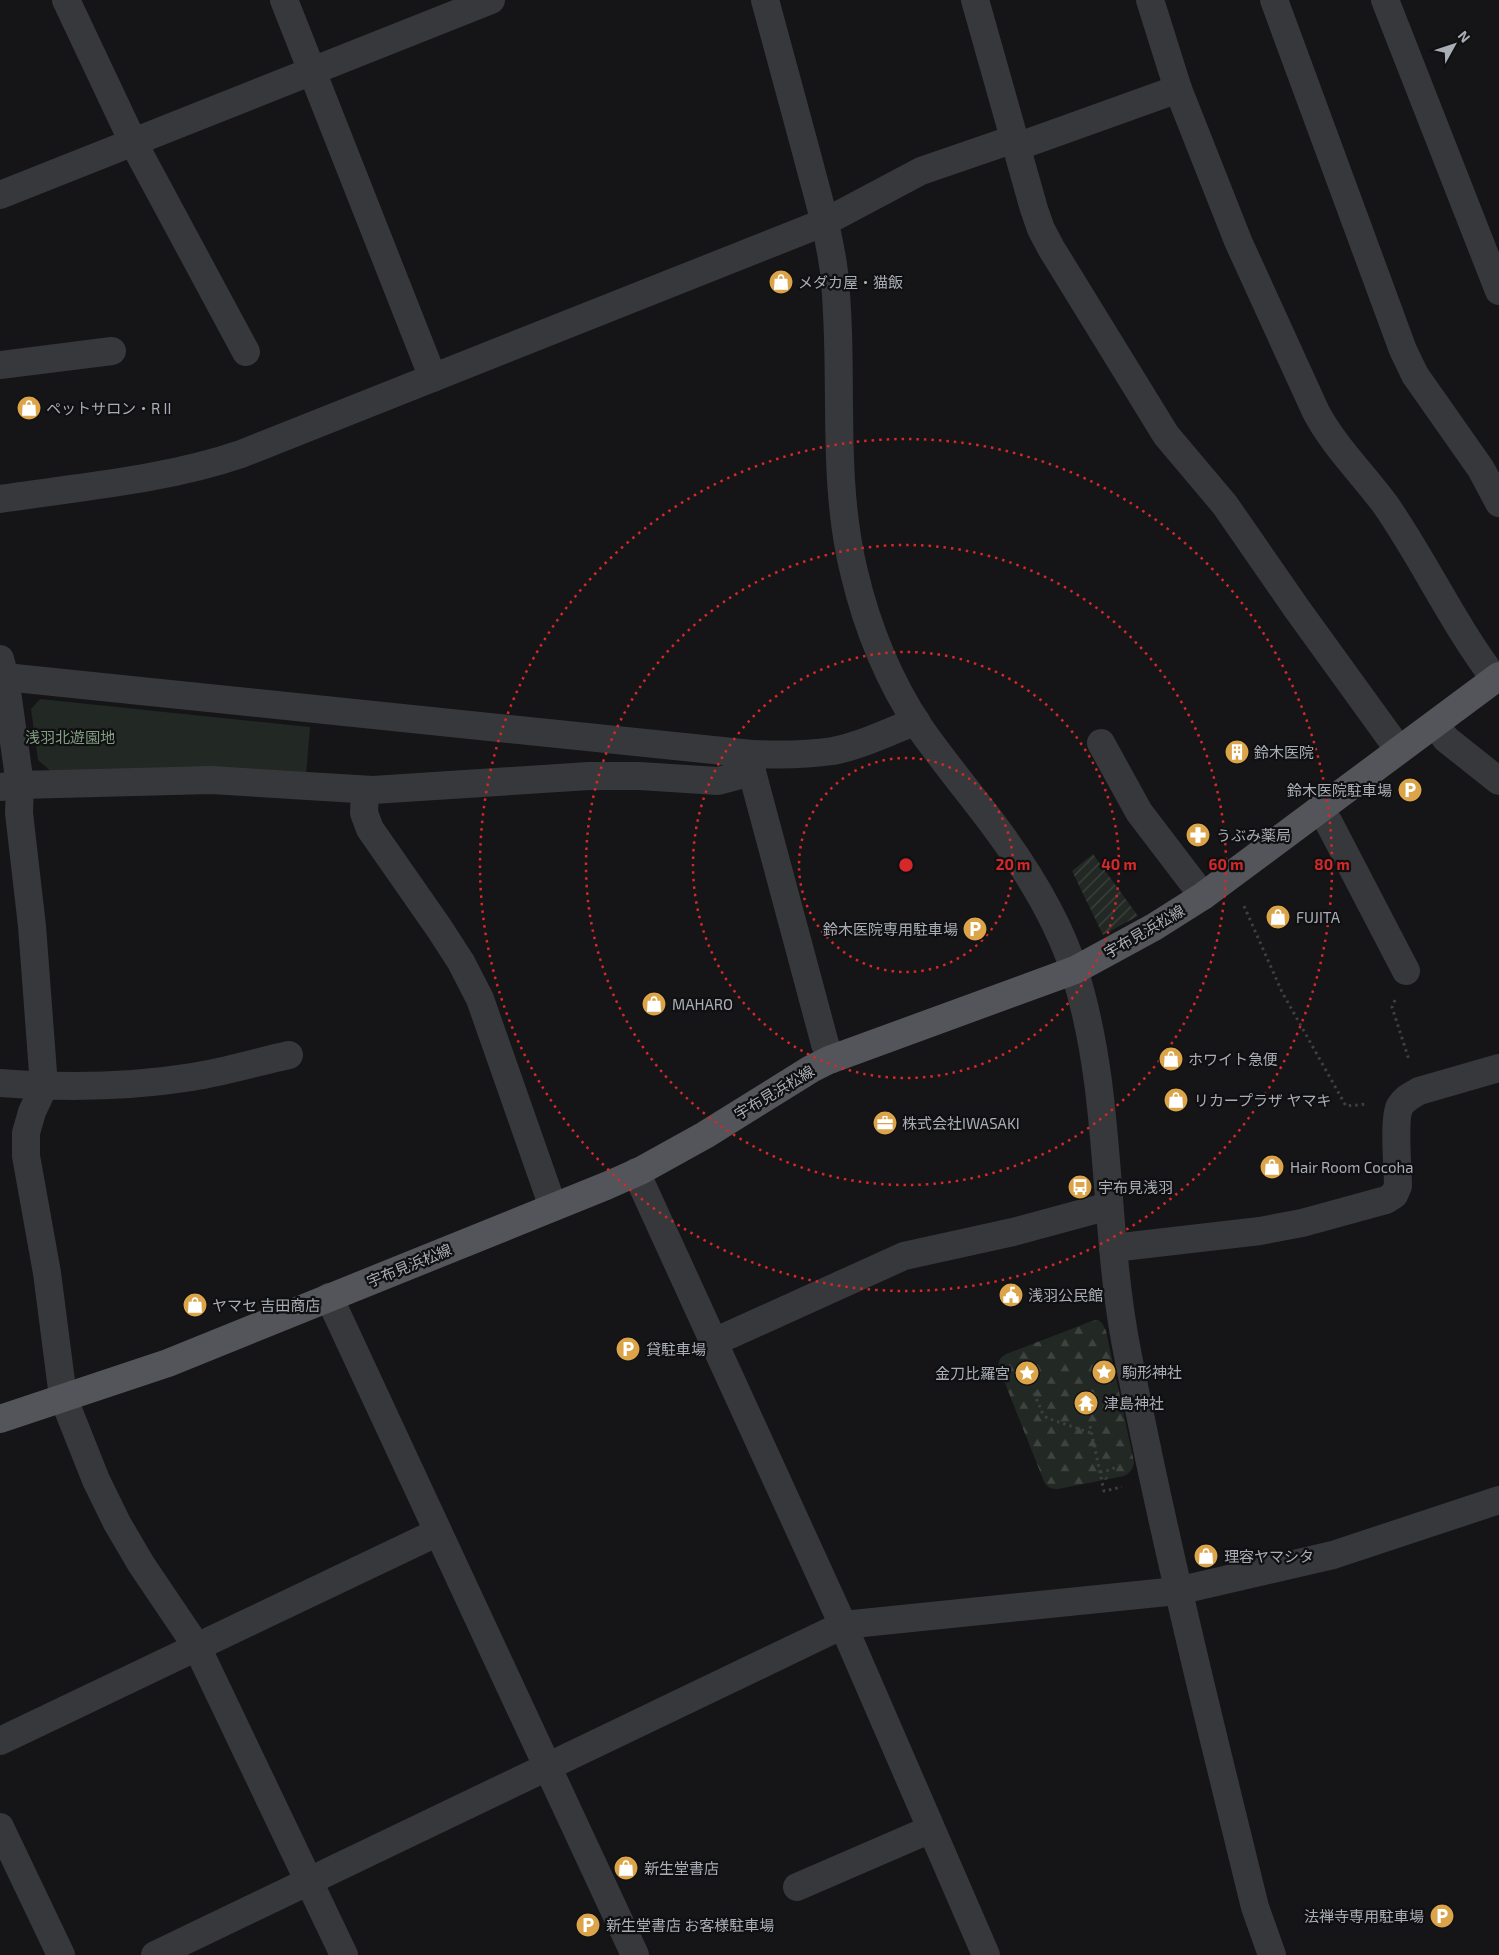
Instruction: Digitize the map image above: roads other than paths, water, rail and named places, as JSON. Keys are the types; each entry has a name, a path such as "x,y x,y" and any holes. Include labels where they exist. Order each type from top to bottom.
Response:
{"main road":[{"name":"宇布見浜松線","path":"0,1419 147,1370 553,1207 636,1172 705,1135 792,1080 832,1059 1074,970 1154,927 1203,896 1497,678"}],"street":[{"path":"66,0 134,142 246,352"},
{"path":"284,0 433,378"},
{"path":"0,195 491,0"},
{"path":"765,0 825,222 835,277 841,486 845,529 854,571 865,612 880,652 898,690 916,721 945,762 1016,856 1038,892 1074,970 1094,1055 1113,1248 1125,1341 1177,1591 1255,1907 1272,1955"},
{"path":"975,0 1041,229 1166,435 1225,505 1297,609 1400,750"},
{"path":"1150,0 1178,89 1238,241 1319,418 1338,446 1384,503 1497,678"},
{"path":"1274,0 1403,350 1415,375 1481,470 1499,503"},
{"path":"1385,0 1499,291"},
{"path":"0,499 176,472 209,465 241,454 825,222 921,171 1015,143 1178,89"},
{"path":"0,365 112,352"},
{"path":"344,1955 197,1647 141,1564 117,1523 96,1480 63,1397 47,1273 26,1156 26,1134 32,1112 44,1086 32,926 18,813 10,786 2,668 752,763"},
{"path":"10,786 211,780 365,790 589,776 639,776 718,781 752,763 834,750 871,740 916,721"},
{"path":"1435,724 1446,739 1499,781"},
{"path":"1101,743 1139,812 1203,896"},
{"path":"752,763 822,1035 832,1059"},
{"path":"365,790 364,813 370,828 439,928 461,962 480,998 553,1207"},
{"path":"1319,810 1329,823 1406,971"},
{"path":"0,1083 44,1086 119,1084 192,1077 289,1055"},
{"path":"1113,1248 1260,1231 1302,1223 1386,1200 1394,1195 1398,1186 1397,1118 1410,1099 1499,1068"},
{"path":"636,1172 844,1625 986,1955"},
{"path":"714,1342 904,1256 1013,1232 1109,1206"},
{"path":"329,1297 634,1955"},
{"path":"154,1955 844,1625 1177,1591 1333,1554 1499,1500"},
{"path":"0,1741 438,1532"},
{"path":"0,1827 61,1955"},
{"path":"797,1887 931,1829"}],"place":[{"name":"メダカ屋・猫飯","path":"781,282"},
{"name":"ペットサロン・R II","path":"29,408"},
{"name":"鈴木医院","path":"1237,752"},
{"name":"鈴木医院駐車場","path":"1410,790"},
{"name":"うぶみ薬局","path":"1198,835"},
{"name":"FUJITA","path":"1278,917"},
{"name":"鈴木医院専用駐車場","path":"975,929"},
{"name":"MAHARO","path":"654,1004"},
{"name":"ホワイト急便","path":"1171,1059"},
{"name":"リカープラザ ヤマキ","path":"1176,1100"},
{"name":"株式会社IWASAKI","path":"885,1123"},
{"name":"Hair Room Cocoha","path":"1272,1167"},
{"name":"宇布見浅羽","path":"1080,1187"},
{"name":"浅羽公民館","path":"1011,1295"},
{"name":"ヤマセ 吉田商店","path":"195,1305"},
{"name":"貸駐車場","path":"628,1349"},
{"name":"駒形神社","path":"1104,1372"},
{"name":"金刀比羅宮","path":"1027,1373"},
{"name":"津島神社","path":"1086,1403"},
{"name":"理容ヤマシタ","path":"1206,1556"},
{"name":"新生堂書店","path":"626,1868"},
{"name":"法禅寺専用駐車場","path":"1442,1916"},
{"name":"新生堂書店 お客様駐車場","path":"588,1925"}],"park label":[{"name":"浅羽北遊園地","path":"70,737"}]}
